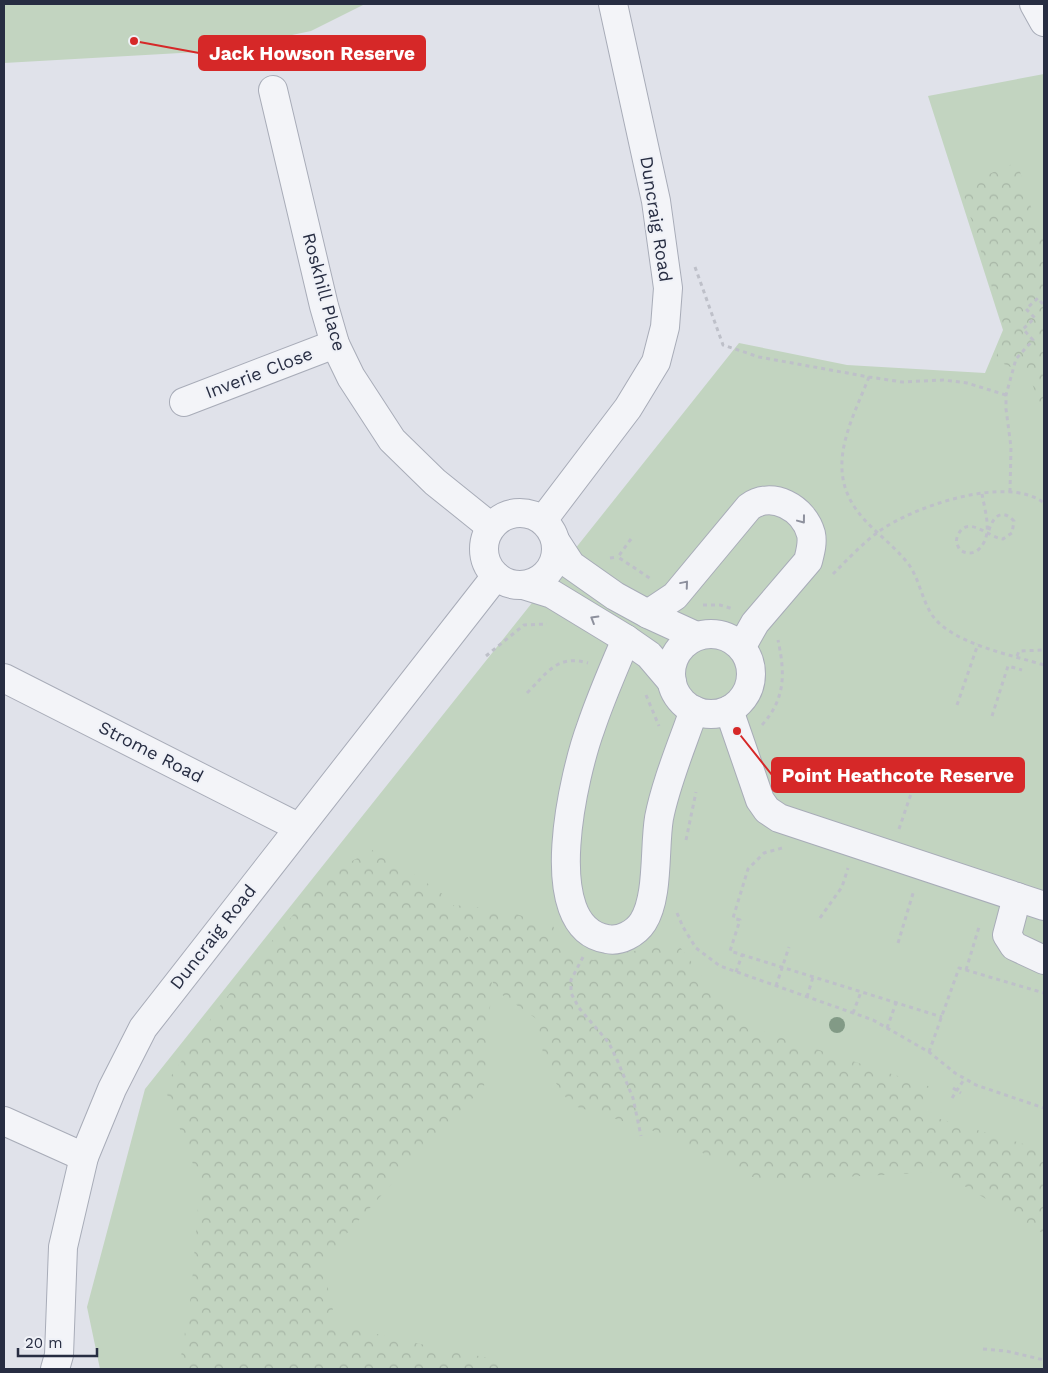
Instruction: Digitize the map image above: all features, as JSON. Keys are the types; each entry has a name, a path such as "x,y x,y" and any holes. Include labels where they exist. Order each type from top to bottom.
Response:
{"street":[{"name":"Duncraig Road","path":"523,585 535,582 544,576 552,566 556,554 549,531 656,362 665,327 668,288 656,201 613,4"},
{"path":"1034,4 1044,22"},
{"name":"Roskhill Place","path":"273,90 334,344 351,377 392,440 435,482 491,527"},
{"name":"Inverie Close","path":"184,402 334,344"},
{"path":"648,614 675,596 750,507 757,502 776,499 797,512 806,523 811,534 811,548 808,561 755,623 742,646"},
{"path":"672,682 649,655 552,594 523,585 510,585 496,576 490,570 484,554 484,541 491,527 509,514 522,512 532,514 549,531 571,565 615,596 648,614 696,636"},
{"name":"Duncraig Road","path":"60,1365 63,1246 84,1157 112,1089 143,1028 298,827 496,576"},
{"path":"708,633 721,634 742,646 750,660 752,676 745,696 729,710 717,714 704,714 683,703 676,693 672,682 671,668 675,655 684,644 696,636 708,633"},
{"path":"626,639 590,728 572,802 566,842 566,885 570,907 583,926 606,940 617,940 630,935 643,923 651,902 659,818 694,710"},
{"name":"Strome Road","path":"4,678 298,827"},
{"path":"729,710 760,800 767,810 779,818 1044,906"},
{"path":"1018,897 1007,935 1014,946 1044,960"},
{"path":"4,1121 84,1157"}],"path":[{"path":"695,267 723,345 759,357 869,377 902,382 943,380 967,383 1006,395"},
{"path":"1010,492 1011,446 1006,395 1016,359 1033,340 1023,329 1035,318 1026,308 1038,298 1044,306"},
{"path":"869,377 844,439 841,460 843,480 854,507 912,568 923,600 934,617 950,632 978,644 1044,665"},
{"path":"828,581 877,532 913,512 937,504 982,494 1010,492 1028,494 1040,499 1044,503"},
{"path":"982,494 988,534"},
{"path":"1040,499 1044,498"},
{"path":"988,534 969,526 958,534 957,545 964,553 976,552 988,534 993,518 998,515 1005,515 1014,521 1012,533 1003,539 988,534"},
{"path":"631,539 618,557 658,583"},
{"path":"695,607 720,605 739,612"},
{"path":"486,656 524,626 538,623 557,625"},
{"path":"740,739 758,730 770,716 780,695 784,667 778,639 784,632"},
{"path":"957,705 978,644"},
{"path":"1017,656 1019,651 1044,650"},
{"path":"527,693 556,664 567,660 587,662 596,668 600,654 616,664"},
{"path":"992,716 1008,666 1022,670"},
{"path":"685,847 698,784"},
{"path":"820,918 842,888 856,844"},
{"path":"783,847 764,853 748,870 733,918 740,920 730,951 942,1017"},
{"path":"898,943 922,866"},
{"path":"676,911 696,948 720,966 853,1013 888,1028 929,1052 965,1078 999,1094 1044,1108"},
{"path":"595,935 571,980 571,993 579,1008 608,1042 618,1062 633,1098 641,1136"},
{"path":"776,986 789,947"},
{"path":"736,972 742,955"},
{"path":"929,1052 959,968 1044,993"},
{"path":"807,997 813,977"},
{"path":"853,1013 861,992"},
{"path":"888,1028 896,1003"},
{"path":"952,1098 965,1078"},
{"path":"957,1089 961,1093"},
{"path":"983,1349 1006,1351 1044,1360"}],"green space":[{"path":"4,4 365,4 311,31 216,51 4,63"},
{"path":"1044,74 1044,1369 100,1369 87,1307 145,1089 739,343 847,365 985,373 1003,330 928,96"},
{"path":"1017,162 1040,236 1044,236 1044,417 1029,375 995,360 1005,330 961,186"},
{"path":"377,848 444,895 487,971 453,905 504,910 553,926 566,948 593,960 676,942 703,977 732,1008 762,1031 940,1090 920,1113 1044,1150 1044,1234 941,1172 761,1181 663,1134 571,1105 545,1067 538,1020 498,992 492,981 484,1087 434,1137 322,1261 336,1324 498,1360 504,1369 179,1369 191,1295 200,1183 164,1086 219,1007 325,875"}],"place":[{"name":"Jack Howson Reserve","path":"134,41"},
{"name":"Point Heathcote Reserve","path":"737,731"}]}
